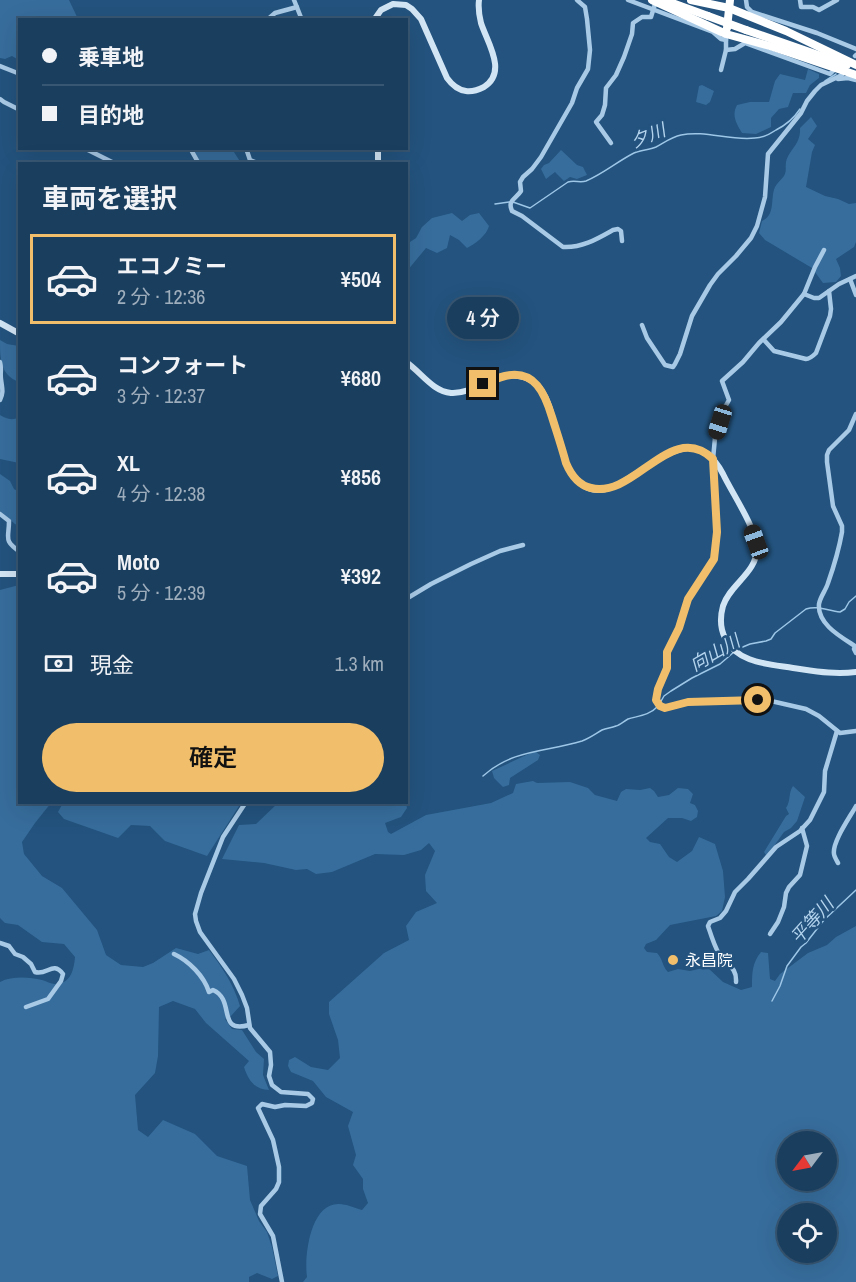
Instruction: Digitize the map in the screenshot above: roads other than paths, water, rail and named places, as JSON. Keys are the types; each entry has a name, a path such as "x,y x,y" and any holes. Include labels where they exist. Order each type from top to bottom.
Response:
{"highway":[{"path":"664,0 746,30 856,61"},
{"path":"691,0 730,4 856,61"},
{"path":"726,37 730,4"},
{"path":"653,5 726,37 770,46 856,75"}],"street":[{"path":"294,0 301,18"},
{"path":"375,18 381,10 393,4 406,5 412,9 421,19 447,78 463,91 476,91 488,84 495,70 495,61 480,19 479,0"},
{"path":"577,0 585,7 587,19 590,50 588,69 577,88 572,103 541,157 523,177 520,182 521,191 510,204 512,211 563,247 583,245 618,229 621,231 622,241"},
{"path":"611,143 596,122 602,116 606,88 616,75 624,57 632,34 633,23 642,17 651,17 653,5 628,0"},
{"path":"711,0 716,0"},
{"path":"746,0 747,7 752,12 856,49"},
{"path":"800,0 801,7 813,7 819,10 837,0"},
{"path":"269,18 275,13 297,7"},
{"path":"721,70 726,50 726,37"},
{"path":"726,50 745,44 830,74 834,70"},
{"path":"0,66 18,73"},
{"path":"642,325 647,338 665,365 673,366 680,354 692,316 705,294 718,274 751,238 757,226 765,197 768,154 801,113 815,91 842,75"},
{"path":"832,80 848,78 856,80"},
{"path":"0,99 18,109"},
{"path":"88,150 112,162"},
{"path":"247,150 250,160 255,162"},
{"path":"824,250 804,294 781,322 722,381 729,400 721,414 713,459 717,532 714,559 688,599 679,628 667,652 667,668 658,689 659,704 665,708 688,702 771,701 806,709 828,722 840,733 856,731"},
{"path":"804,294 819,298 856,276"},
{"path":"850,279 856,295"},
{"path":"764,340 774,351 806,359 813,356 830,316 829,291"},
{"path":"0,323 18,333"},
{"path":"0,362 3,391 0,400"},
{"path":"408,364 433,386 451,393 465,391 513,375 525,377 536,384 541,388 546,399 569,471 588,488 600,490 613,488 679,449 690,448 709,454 720,468 743,511 756,542 756,558 728,596 722,612 724,635 732,649 738,654 762,663 835,674 856,672"},
{"path":"856,414 849,430 827,454 833,506 842,526 842,532 834,568 819,602 820,613 825,622 831,629 856,646 854,649 856,653"},
{"path":"0,514 9,519 9,544 18,551"},
{"path":"408,598 471,564 500,551 523,545"},
{"path":"0,574 18,574"},
{"path":"736,982 734,969 718,953 708,926 710,922 720,918 735,892 776,847 810,820 824,792 825,771 837,731"},
{"path":"245,804 223,837 195,914 200,932 234,979 242,995 249,1024 270,1052 269,1076 272,1085 285,1093 308,1094 313,1099 312,1103 306,1107 285,1105 273,1107 262,1104 258,1108 273,1140 279,1167 279,1182 261,1206 260,1214 273,1236 282,1282"},
{"path":"838,863 834,853 835,847 856,806"},
{"path":"770,934 781,915 789,887 800,875 807,846 802,828"},
{"path":"0,943 9,946 15,954 23,957 31,964 35,972 42,973 56,968 63,974 61,981 48,999 26,1007"},
{"path":"174,954 196,971 207,985 209,992 213,990 219,994 226,1007 230,1023 239,1027 249,1024"}],"waterway":[{"name":"夕川","path":"825,81 836,74"},
{"name":"夕川","path":"513,202 530,208 568,182 586,181 634,153 656,147 677,136 699,134 746,139 763,137 786,124 800,109"},
{"name":"夕川","path":"495,204 509,202"},
{"name":"向山川","path":"738,649 771,639 775,633 806,609 819,608 840,612 856,596"},
{"name":"向山川","path":"660,703 671,691 720,664 734,652"},
{"name":"向山川","path":"483,776 494,767 518,756 582,741 628,719 647,714 657,707"},
{"name":"平等川","path":"772,1001 787,966 801,947 824,920 856,890"}],"place":[{"name":"永昌院","path":"673,960"}]}
